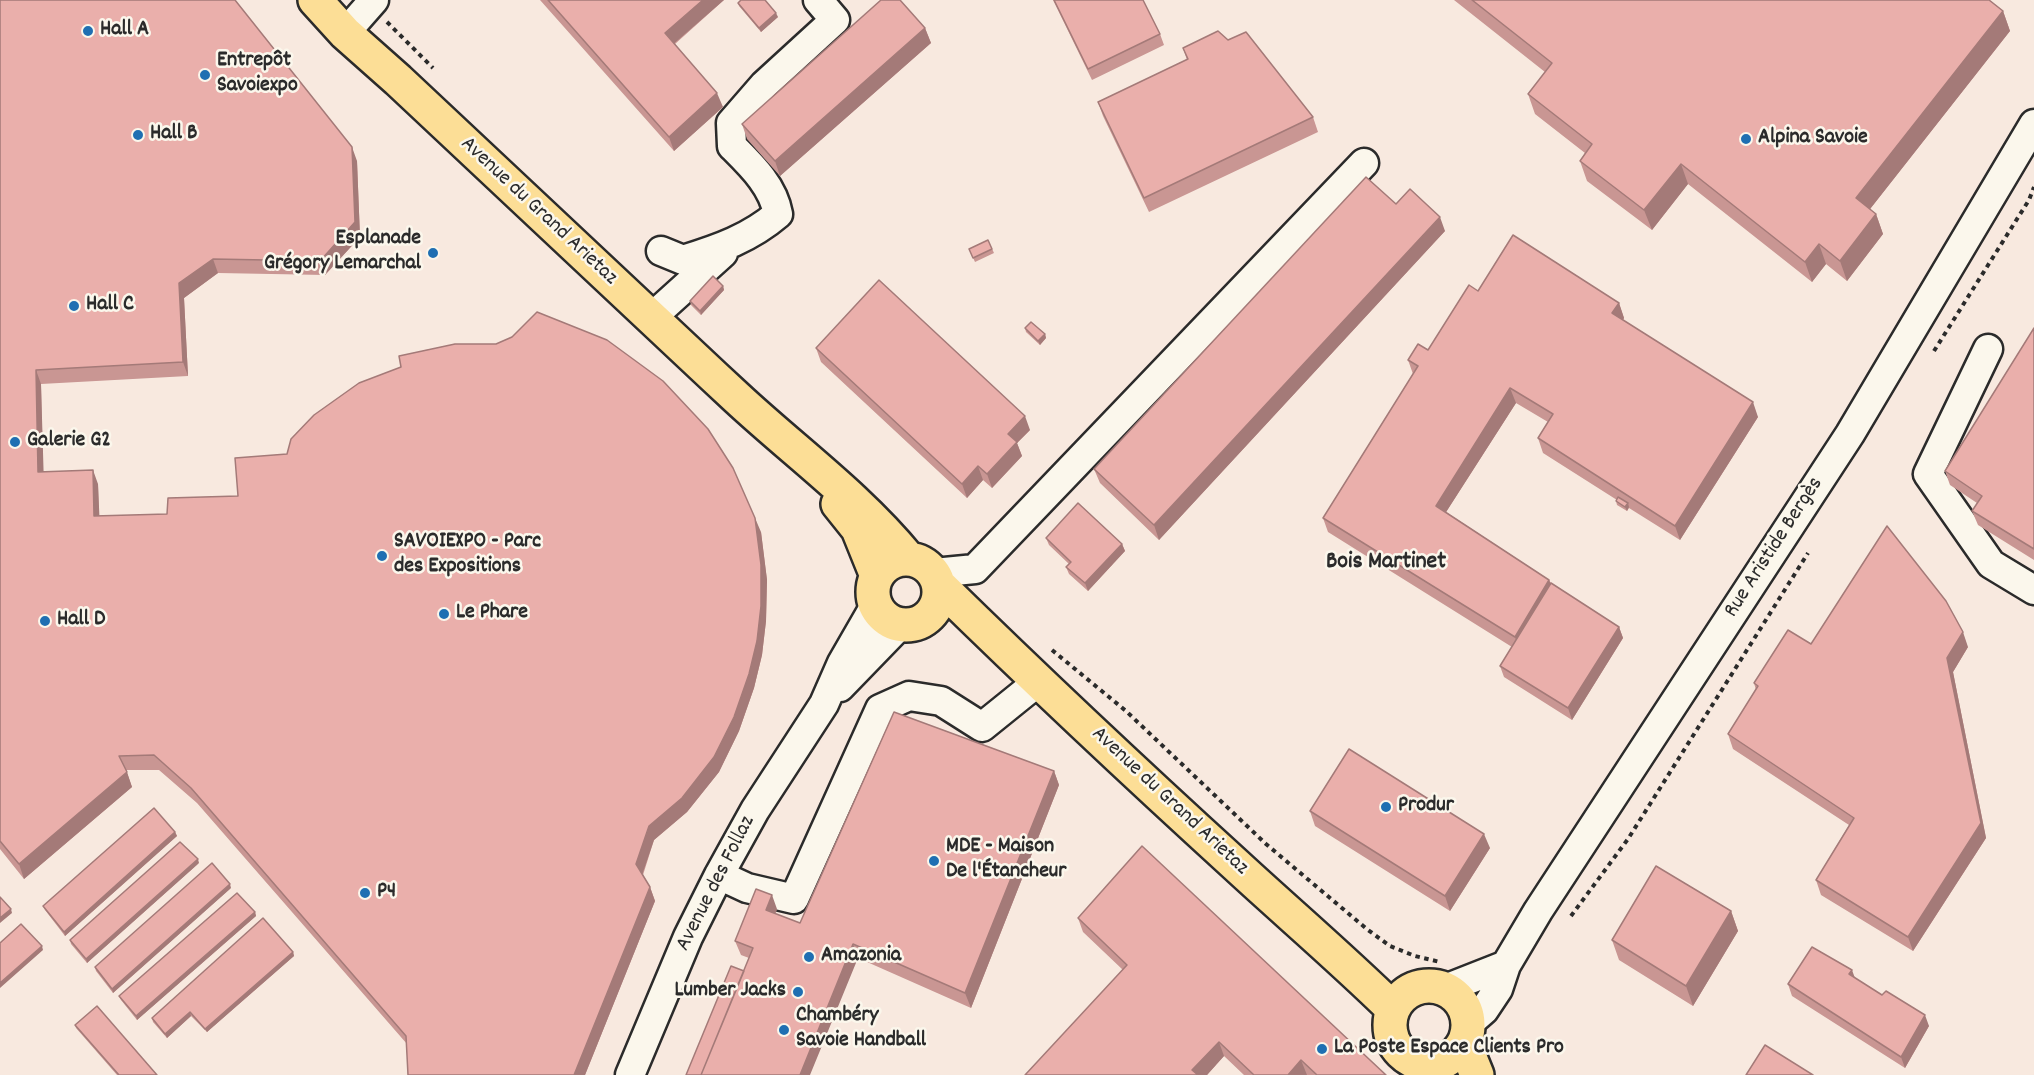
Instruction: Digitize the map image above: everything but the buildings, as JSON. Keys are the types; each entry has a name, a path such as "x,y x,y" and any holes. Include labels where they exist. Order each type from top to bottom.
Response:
{"main road":[{"name":"Avenue du Grand Arietaz","path":"315,0 345,33 762,421 845,491 1039,681 1236,865 1349,965 1430,992"},
{"name":"Avenue du Grand Arietaz","path":"762,421 836,501 858,529 876,590"},
{"path":"911,623 931,614 939,594 927,572 890,563 876,590 881,614 890,621 911,623 969,636 992,636"},
{"path":"1466,1033 1456,1054 1445,1061 1438,1072 1407,1057 1397,1048 1391,1036 1390,1022 1430,992 1455,996 1463,1005 1466,1033 1478,1075"}],"street":[{"path":"345,33 374,0"},
{"path":"661,251 683,260 715,250 760,229 778,214 775,197 753,167 732,146 731,123 764,85 835,20 818,0"},
{"name":"Rue Aristide Bergès","path":"1466,1033 1493,996 1506,965 1538,910 1850,434 2031,135"},
{"path":"927,572 975,569 1364,163"},
{"path":"651,318 740,238"},
{"path":"1988,349 1928,474 1991,564 2034,590"},
{"name":"Avenue des Follaz","path":"630,1075 684,947 719,875 755,810 824,704 876,590"},
{"name":"Avenue des Follaz","path":"824,704 911,623"},
{"path":"719,875 747,888 794,899 880,709 909,696 940,701 981,727 1039,681"},
{"path":"1430,992 1506,965"}],"path":[{"path":"1043,642 1126,711 1266,844 1368,930 1390,946 1415,956 1437,960 1456,970 1430,992"}],"place":[{"name":"Hall A","path":"88,31"},
{"name":"Entrepôt Savoiexpo","path":"205,75"},
{"name":"Hall B","path":"138,135"},
{"name":"Alpina Savoie","path":"1746,139"},
{"name":"Esplanade Grégory Lemarchal","path":"433,253"},
{"name":"Hall C","path":"74,306"},
{"name":"Galerie G2","path":"15,442"},
{"name":"SAVOIEXPO - Parc des Expositions","path":"382,556"},
{"name":"Le Phare","path":"444,614"},
{"name":"Hall D","path":"45,621"},
{"name":"Produr","path":"1386,807"},
{"name":"MDE - Maison De l'Étancheur","path":"934,861"},
{"name":"P4","path":"365,893"},
{"name":"Amazonia","path":"809,957"},
{"name":"Lumber Jacks","path":"798,992"},
{"name":"Chambéry Savoie Handball","path":"784,1030"},
{"name":"La Poste Espace Clients Pro","path":"1322,1049"}],"district":[{"name":"Bois Martinet","path":"1386,564"}]}
